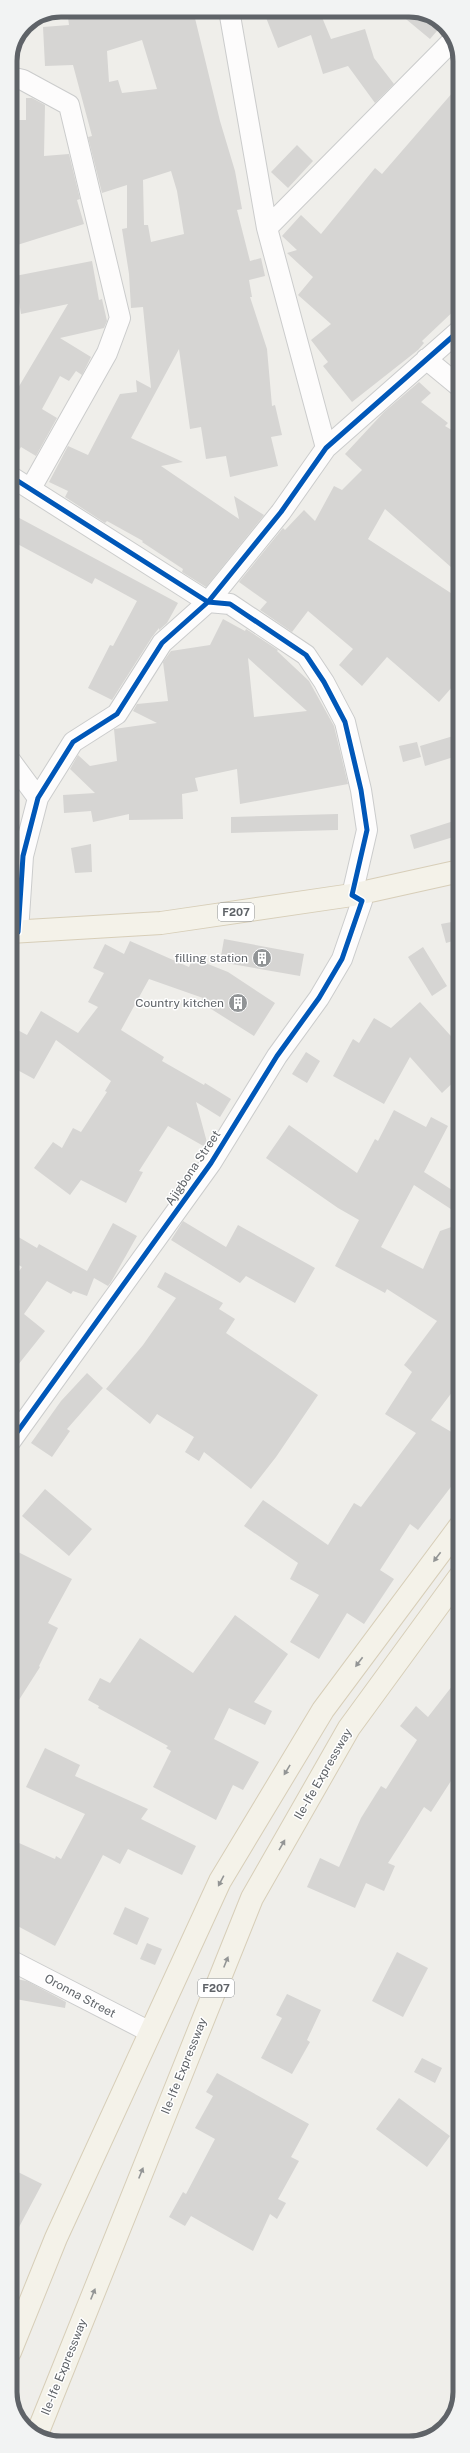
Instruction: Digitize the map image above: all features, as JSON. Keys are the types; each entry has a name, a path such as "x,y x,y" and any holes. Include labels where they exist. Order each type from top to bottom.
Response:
{"main road":[{"name":"F207","path":"17,932 161,922 352,895 453,873"},
{"path":"17,2335 56,2238 220,1881 323,1710 453,1535"},
{"name":"Ile-Ife Expressway","path":"39,2430 252,1898 350,1728 453,1586"}],"street":[{"path":"230,17 267,228 326,448"},
{"path":"267,228 450,43"},
{"path":"17,79 23,80 69,105 120,318 107,353 30,488"},
{"path":"17,907 23,856 38,798 72,742 117,714 162,643 208,602 281,512 326,448 453,336"},
{"path":"426,359 453,381"},
{"path":"17,480 208,602 230,604 306,655 324,682 345,722 361,790 366,830 352,895"},
{"path":"17,770 38,798"},
{"name":"Ajigbona Street","path":"17,1432 211,1163 277,1056 319,998 342,959 362,901 352,895"},
{"name":"Oronna Street","path":"17,1964 150,2032"}],"building":[{"path":"68,17 195,17 220,121 235,171 242,209 237,210 250,261 261,258 265,276 249,280 252,297 250,297 267,349 272,406 275,405 282,435 271,437 278,466 230,477 226,456 206,459 201,427 190,429 179,349 131,438 183,462 161,466 239,519 234,496 264,515 206,587 182,572 183,569 142,542 143,541 107,521 105,523 65,497 68,491 49,482 68,446 88,455 120,394 137,392 136,380 151,388 143,307 131,308 129,274 122,229 127,228 127,185 102,193 88,137 92,136 73,65 45,66 43,27 69,25","holes":["142,40 157,89 122,93 118,80 109,82 107,51","171,171 177,191 184,234 151,242 148,225 144,225 143,180"]},
{"path":"266,17 322,17 331,39 365,29 374,58 394,84 375,103 348,66 323,74 311,35 278,48"},
{"path":"403,17 421,18 436,26 439,29 430,39"},
{"path":"453,92 453,312 422,341 424,343 418,350 352,402 323,366 328,362 311,340 331,324 298,295 313,277 287,253 297,250 282,236 301,215 321,234 375,168 382,174"},
{"path":"26,98 32,98 45,105 44,156 69,154 80,199 77,200 84,224 17,245 17,120 26,120"},
{"path":"297,145 313,161 288,188 271,172"},
{"path":"92,261 99,300 102,299 107,321 104,328 60,338 91,357 82,375 76,371 69,381 60,376 42,409 57,418 36,456 21,447 17,454 17,388 68,304 21,314 17,289 17,276"},
{"path":"419,382 431,393 421,402 448,423 445,426 453,431 453,569 385,509 368,539 453,594 453,686 439,702 387,657 362,686 339,665 353,649 308,611 292,632 260,610 267,602 239,582 283,528 285,530 304,510 315,521 334,486 342,490 362,470 345,454 384,412"},
{"path":"17,517 178,603 167,623 159,630 159,628 152,637 112,700 88,688 110,645 113,646 137,601 95,578 92,584 17,544"},
{"path":"223,619 245,631 246,629 278,650 277,651 309,681 334,726 348,784 240,804 237,769 195,778 198,791 182,794 183,819 129,820 129,814 93,822 91,811 64,813 63,795 95,793 70,769 78,755 90,766 117,761 114,729 157,723 133,711 137,704 168,701 163,662 171,651 210,645","holes":["248,658 307,711 254,717"]},
{"path":"453,736 453,757 425,766 420,746"},
{"path":"417,742 421,757 403,762 399,746"},
{"path":"338,814 338,830 231,833 231,817"},
{"path":"453,821 453,837 414,849 410,835"},
{"path":"91,844 92,872 75,873 71,848"},
{"path":"453,922 453,941 446,943 441,924"},
{"name":"filling station","path":"224,939 304,954 300,976 220,962"},
{"path":"130,941 189,967 193,958 228,972 275,1003 254,1036 200,1002 203,998 149,979 121,1030 164,1057 162,1061 204,1085 205,1083 231,1099 220,1117 196,1102 208,1146 207,1148 168,1126 139,1171 143,1172 126,1203 81,1180 70,1195 34,1168 53,1142 62,1148 73,1128 81,1132 107,1092 105,1091 111,1081 56,1040 34,1079 17,1070 17,1030 27,1035 41,1011 78,1033 98,1007 88,1002 104,973 93,968 105,944 124,954"},
{"path":"423,947 447,986 432,996 408,957"},
{"path":"420,1002 453,1038 453,1083 442,1093 410,1057 384,1104 333,1076 353,1039 359,1043 374,1018 391,1028"},
{"path":"306,1052 320,1061 307,1083 292,1074"},
{"path":"394,1110 426,1127 431,1117 448,1126 424,1172 453,1191 453,1210 414,1185 381,1247 423,1269 440,1231 453,1226 453,1391 431,1420 453,1433 453,1484 418,1530 410,1524 380,1570 394,1579 364,1624 347,1613 319,1659 290,1642 319,1595 290,1579 298,1563 244,1526 263,1500 328,1545 354,1503 361,1507 416,1433 385,1414 412,1372 404,1365 437,1321 387,1289 385,1293 335,1266 359,1220 338,1208 266,1158 289,1125 357,1173 375,1139 378,1141"},
{"path":"183,1221 226,1247 238,1225 315,1268 295,1303 246,1276 240,1283 171,1240"},
{"path":"113,1223 137,1236 108,1286 94,1278 87,1296 73,1291 71,1294 47,1281 24,1314 45,1331 17,1366 17,1274 22,1267 17,1264 17,1236 37,1248 39,1244 87,1271"},
{"path":"165,1272 223,1303 219,1309 235,1319 226,1333 318,1395 276,1457 251,1489 204,1452 199,1461 185,1452 194,1437 157,1414 150,1424 106,1389 143,1345 176,1298 157,1287"},
{"path":"87,1373 103,1388 67,1429 70,1431 52,1457 31,1443 61,1401"},
{"path":"45,1489 92,1529 69,1556 22,1516"},
{"path":"17,1552 72,1579 48,1623 58,1628 39,1666 40,1667 17,1703"},
{"path":"235,1615 288,1654 254,1702 272,1711 265,1725 229,1708 214,1739 259,1762 243,1790 233,1785 216,1820 153,1787 171,1751 166,1748 168,1746 98,1708 99,1706 88,1700 100,1678 110,1683 140,1638 193,1673"},
{"path":"453,1685 453,1778 431,1812 424,1807 388,1863 395,1866 384,1891 366,1883 355,1908 307,1887 320,1858 339,1867 361,1818 381,1786 386,1789 417,1740 400,1726 416,1706 428,1717"},
{"path":"45,1748 80,1765 75,1776 148,1809 141,1819 196,1846 182,1875 128,1849 120,1864 103,1855 55,1946 17,1926 17,1842 55,1859 56,1856 61,1859 85,1814 26,1787"},
{"path":"125,1907 149,1918 137,1945 113,1934"},
{"path":"147,1943 162,1949 155,1965 140,1959"},
{"path":"397,1952 428,1968 403,2017 372,2001"},
{"path":"17,1979 27,1981 66,2002 65,2008 17,1999"},
{"path":"287,1994 321,2010 307,2040 310,2042 292,2074 261,2058 282,2018 276,2015"},
{"path":"422,2058 442,2068 435,2083 414,2072"},
{"path":"217,2073 309,2124 291,2157 299,2161 278,2199 286,2203 277,2219 270,2214 253,2251 191,2216 185,2226 169,2217 183,2192 186,2194 215,2139 195,2128 213,2096 206,2092"},
{"path":"399,2098 450,2136 427,2167 376,2129"},
{"path":"17,2172 42,2184 17,2231"}],"cycle path":[{"path":"18,932 23,856 38,798 73,742 117,714 162,643 208,602 281,512 326,448 453,336"},
{"path":"17,480 208,602 230,604 306,655 324,682 345,722 361,790 367,830 352,895 362,901 342,959 319,998 277,1056 211,1163 17,1432"}],"place":[{"name":"filling station","path":"262,958"},
{"name":"Country kitchen","path":"238,1003"}]}
